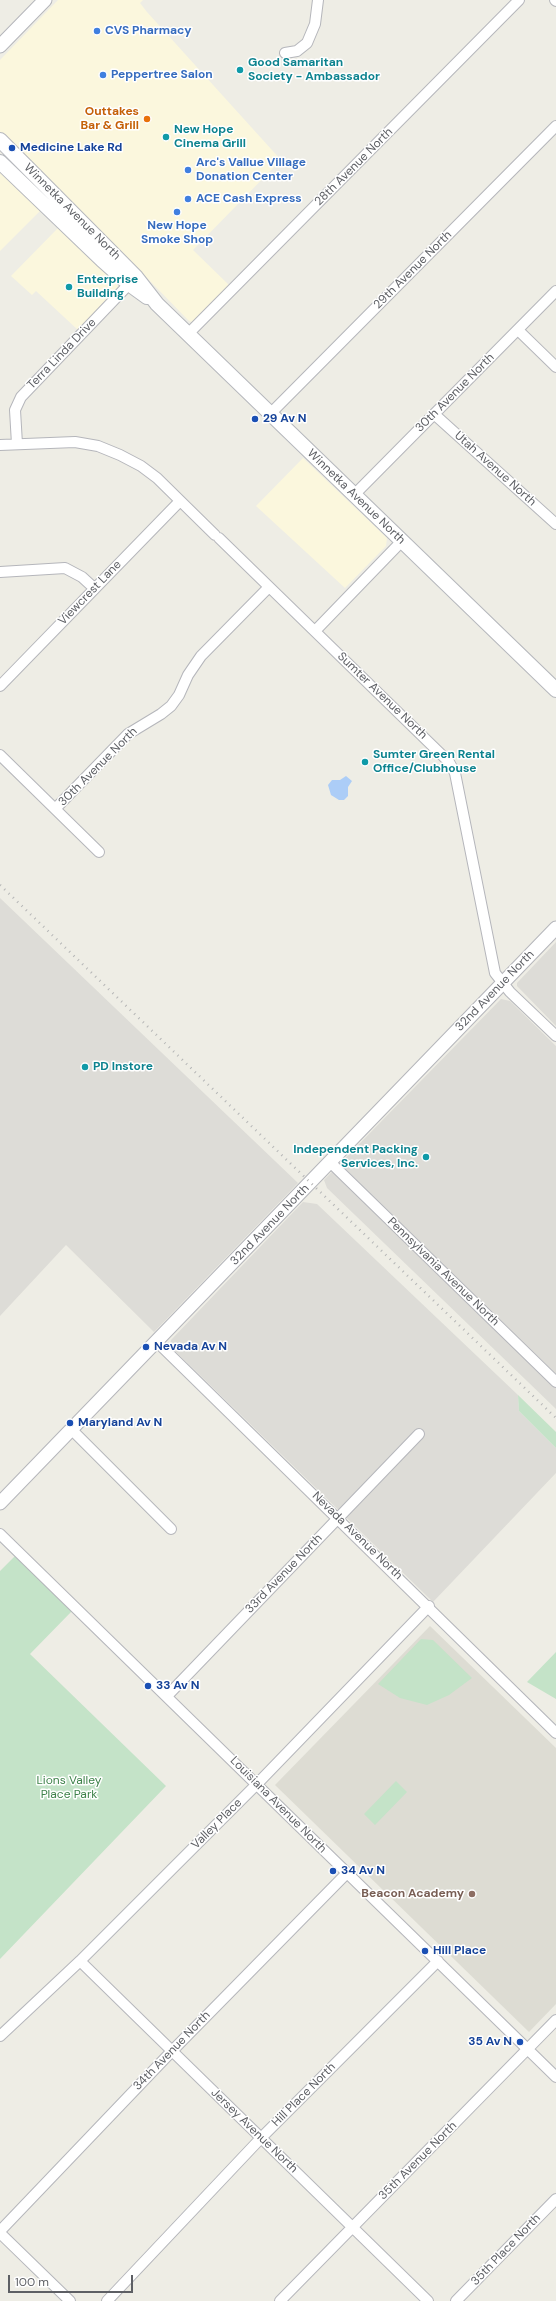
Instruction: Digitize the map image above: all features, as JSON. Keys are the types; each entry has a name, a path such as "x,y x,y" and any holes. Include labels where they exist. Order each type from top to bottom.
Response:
{"main road":[{"name":"Winnetka Avenue North","path":"0,140 132,281"},
{"name":"Winnetka Avenue North","path":"0,162 157,304 556,690"}],"street":[{"path":"0,46 45,0"},
{"path":"285,53 297,51 307,43 315,24 318,0"},
{"name":"28th Avenue North","path":"188,334 519,0"},
{"name":"29th Avenue North","path":"270,414 556,126"},
{"name":"Terra Linda Drive","path":"17,444 15,410 21,397 132,281"},
{"name":"30th Avenue North","path":"354,495 556,291"},
{"path":"518,330 556,368"},
{"name":"Utah Avenue North","path":"434,414 556,524"},
{"name":"Sumter Avenue North","path":"0,445 76,442 98,446 141,466 217,536 449,762 455,773 495,973 503,983 556,1036"},
{"name":"Viewcrest Lane","path":"0,686 180,501"},
{"path":"315,631 402,541"},
{"path":"0,572 65,568 78,575 94,588"},
{"name":"30th Avenue North","path":"55,809 128,734 171,706 179,695 188,675 201,656 269,587"},
{"path":"0,755 99,852"},
{"name":"32nd Avenue North","path":"0,1503 556,928"},
{"name":"Pennsylvania Avenue North","path":"330,1162 556,1382"},
{"name":"Nevada Avenue North","path":"156,1341 429,1606 556,1733"},
{"path":"71,1428 171,1529"},
{"name":"33rd Avenue North","path":"167,1696 419,1434"},
{"name":"Louisiana Avenue North","path":"0,1534 257,1784 346,1873 556,2076"},
{"name":"Valley Place","path":"0,2036 80,1961 257,1784 429,1606"},
{"name":"34th Avenue North","path":"0,2232 172,2051 346,1873"},
{"name":"Jersey Avenue North","path":"80,1961 428,2301"},
{"name":"Hill Place North","path":"107,2301 261,2138 438,1961"},
{"name":"35th Avenue North","path":"280,2301 556,2020"},
{"name":"35th Place North","path":"456,2301 556,2199"},
{"path":"0,2232 70,2301"}],"shaded area":[{"path":"58,0 143,0 140,3 147,12 281,160 193,250 230,286 195,321 191,322 188,320 112,242 0,133 0,60"},
{"path":"0,168 42,209 0,251"},
{"path":"59,227 119,282 117,288 78,330 36,291 32,295 11,276"},
{"path":"303,458 387,538 386,546 345,588 256,506"},
{"path":"0,898 298,1183 154,1332 66,1245 0,1316"},
{"path":"556,942 556,1026 517,986 517,983"},
{"path":"501,999 510,1001 556,1046 556,1409 327,1188 324,1180"},
{"path":"303,1202 317,1204 518,1395 519,1411 556,1448 556,1473 433,1602 170,1346 171,1340"},
{"name":"Beacon Academy","path":"430,1626 556,1748 556,2004 529,2032 275,1785"}],"green space":[{"path":"518,1395 556,1432 556,1448 519,1411"},
{"name":"Lions Valley Place Park","path":"15,1556 72,1611 30,1654 166,1786 0,1959 0,1571"},
{"path":"421,1639 433,1640 472,1678 449,1695 427,1705 400,1698 378,1684"},
{"path":"556,1652 556,1699 527,1682"},
{"path":"396,1781 407,1792 375,1825 364,1814"}],"water":[{"path":"346,776 352,781 348,787 348,796 344,800 339,800 331,795 328,785 332,780 340,780"}],"railway":[{"path":"0,885 556,1418"}],"place":[{"name":"CVS Pharmacy","path":"97,31"},
{"name":"Good Samaritan Society - Ambassador","path":"240,70"},
{"name":"Peppertree Salon","path":"103,75"},
{"name":"Outtakes Bar & Grill","path":"147,119"},
{"name":"New Hope Cinema Grill","path":"166,137"},
{"name":"Medicine Lake Rd","path":"12,148"},
{"name":"Arc's Vallue Village Donation Center","path":"188,170"},
{"name":"ACE Cash Express","path":"188,199"},
{"name":"New Hope Smoke Shop","path":"177,212"},
{"name":"Enterprise Building","path":"69,287"},
{"name":"29 Av N","path":"255,419"},
{"name":"Sumter Green Rental Office/Clubhouse","path":"365,762"},
{"name":"PD Instore","path":"85,1067"},
{"name":"Independent Packing Services, Inc.","path":"426,1157"},
{"name":"Nevada Av N","path":"146,1347"},
{"name":"Maryland Av N","path":"70,1423"},
{"name":"33 Av N","path":"148,1686"},
{"name":"34 Av N","path":"333,1871"},
{"name":"Beacon Academy","path":"472,1894"},
{"name":"Hill Place","path":"425,1951"},
{"name":"35 Av N","path":"520,2042"}]}
